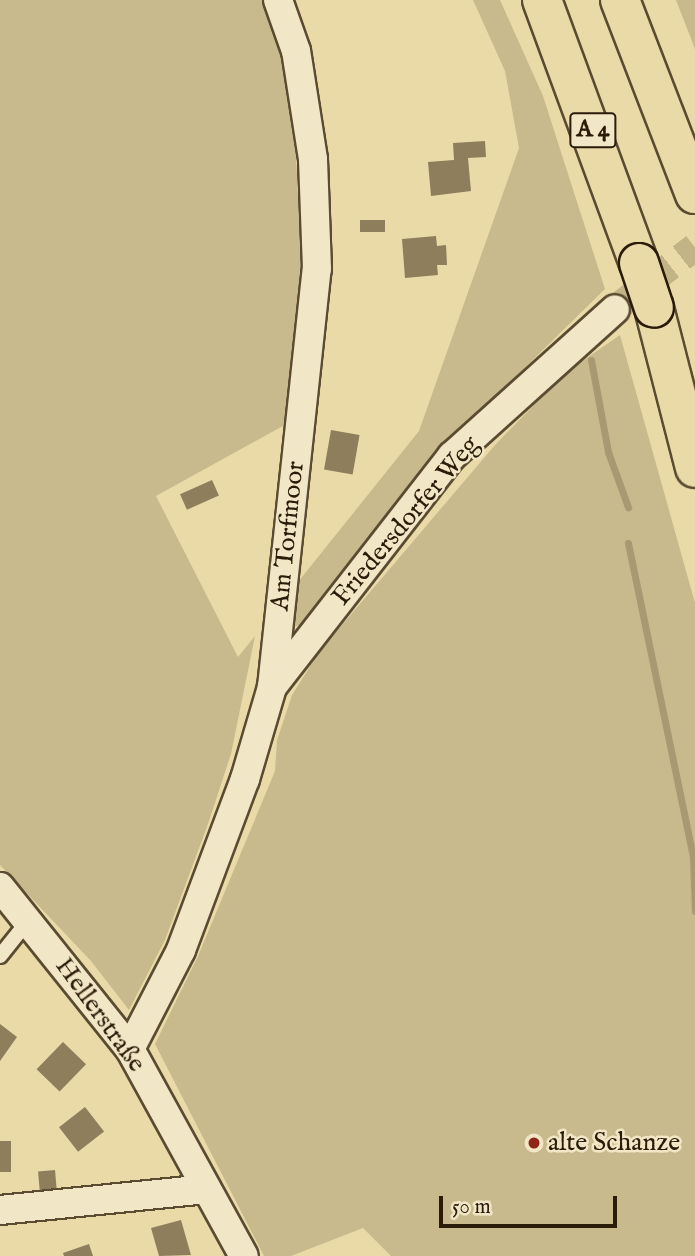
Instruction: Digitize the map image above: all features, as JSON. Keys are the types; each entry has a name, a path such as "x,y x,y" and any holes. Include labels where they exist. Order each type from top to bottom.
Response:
{"highway":[{"name":"A 4","path":"542,0 639,262 654,308 695,468"},
{"path":"620,0 695,194"}],"street":[{"name":"Am Torfmoor","path":"131,1049 181,950 245,779 272,687 317,269 313,159 296,51 278,0"},
{"name":"Friedersdorfer Weg","path":"272,687 452,456 615,309"},
{"name":"Hellerstraße","path":"0,887 131,1049 244,1256"},
{"path":"0,1210 206,1189"}],"lane":[{"path":"0,956 28,921"}],"shaded area":[{"path":"0,0 267,0 293,98 301,254 290,422 156,496 238,657 255,636 231,754 208,824 165,940 129,1010 91,961 0,865"},
{"path":"473,0 500,0 543,96 605,289 500,392 303,625 295,626 294,587 419,431 519,148 505,71"},
{"path":"676,0 695,0 695,49"},
{"path":"620,335 695,603 695,1256 391,1256 363,1228 291,1256 264,1256 155,1044 198,956 275,771 277,740 292,695 319,652 495,445 565,373"}],"building":[{"path":"485,141 486,157 468,158 471,191 431,196 428,162 454,160 453,143"},
{"path":"360,220 385,220 385,232 360,232"},
{"path":"436,236 437,246 446,245 447,265 437,265 438,275 405,278 402,239"},
{"path":"331,430 360,435 353,474 324,469"},
{"path":"212,480 219,496 187,510 180,494"},
{"path":"0,1024 17,1037 0,1061"},
{"path":"63,1042 86,1064 60,1092 37,1069"},
{"path":"85,1107 104,1131 78,1152 59,1127"},
{"path":"0,1141 11,1141 11,1172 0,1172"},
{"path":"55,1170 57,1194 40,1195 38,1171"},
{"path":"181,1220 191,1255 159,1256 151,1228"},
{"path":"89,1244 93,1256 64,1256 63,1253"}],"waterway":[{"path":"591,360 608,452 628,507"},
{"path":"628,543 693,857 695,911"}],"tunnel":[{"path":"615,309 695,247"}],"place":[{"name":"alte Schanze","path":"534,1143"}]}
